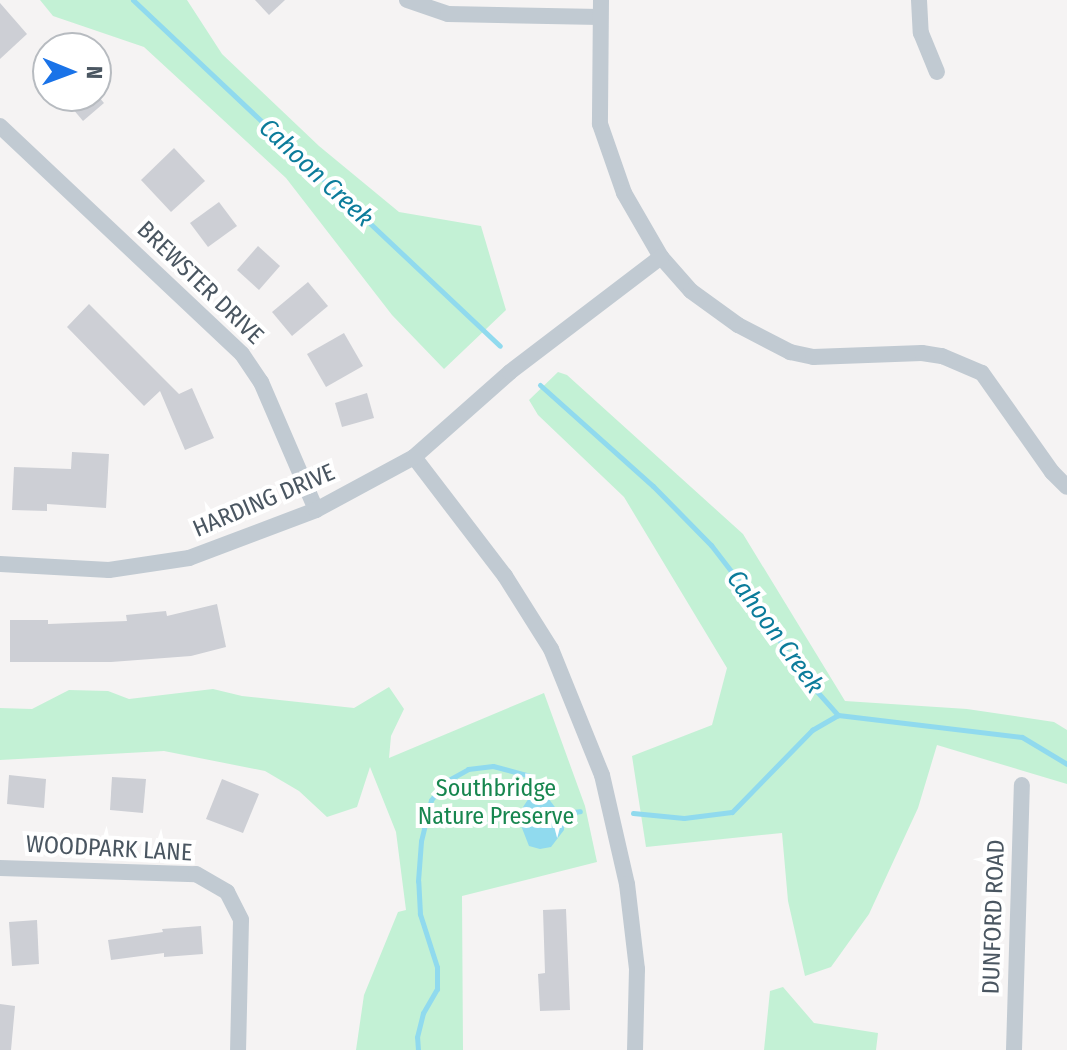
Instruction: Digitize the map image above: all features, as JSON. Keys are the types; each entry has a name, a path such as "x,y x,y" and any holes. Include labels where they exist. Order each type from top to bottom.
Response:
{"street":[{"path":"407,0 448,14 600,8 600,124 624,193 661,257 691,291 738,325 790,352 813,357 922,353 942,356 982,373 1052,472 1067,487"},
{"path":"919,0 921,33 937,72"},
{"name":"BREWSTER DRIVE","path":"0,126 242,354 261,382 316,510"},
{"name":"HARDING DRIVE","path":"0,564 109,570 189,558 316,510 414,457 510,372 661,257"},
{"path":"414,457 505,576 551,649 602,775 629,898 637,969 635,1050"},
{"name":"DUNFORD ROAD","path":"1014,1050 1022,785"},
{"name":"WOODPARK LANE","path":"0,868 196,874 227,892 241,920 238,1050"}],"green space":[{"path":"40,0 187,0 222,54 319,146 399,212 481,226 506,310 444,369 392,315 286,178 144,47 112,36 112,32 100,32 53,16"},
{"path":"558,372 567,375 743,534 845,701 967,709 1054,722 1067,730 1067,784 937,745 918,808 869,914 831,967 805,976 788,901 782,833 646,847 632,756 712,725 727,668 624,497 538,415 529,400"},
{"name":"Southbridge Nature Preserve","path":"389,687 404,709 391,736 389,758 544,693 585,806 597,862 462,896 463,1050 356,1050 364,995 398,912 406,910 396,832 370,767 357,807 327,817 299,791 265,771 164,751 0,760 0,708 32,709 69,690 108,691 129,699 213,689 242,696 354,708"},
{"path":"783,987 814,1023 878,1033 876,1050 764,1050 770,991"}],"water":[{"path":"545,794 564,819 564,830 551,847 540,849 529,846 520,823 523,807 529,798"}],"building":[{"path":"255,0 285,0 269,15"},
{"path":"0,3 27,34 0,59"},
{"path":"75,112 94,112 83,121"},
{"path":"174,148 205,181 171,212 141,180"},
{"path":"219,202 237,226 208,247 190,223"},
{"path":"258,246 280,266 259,290 237,270"},
{"path":"308,282 328,306 292,336 272,312"},
{"path":"89,304 179,394 192,388 214,438 185,450 160,391 144,406 67,327"},
{"path":"344,333 363,366 326,387 307,354"},
{"path":"367,393 374,418 342,427 335,403"},
{"path":"72,452 109,454 106,508 47,504 47,511 12,510 14,467 71,469"},
{"path":"217,604 226,647 191,656 111,662 10,662 10,620 48,620 48,624 127,621 126,615 166,611 167,616"},
{"path":"9,775 46,779 44,808 7,804"},
{"path":"112,777 146,779 143,813 110,810"},
{"path":"222,779 259,794 243,833 206,819"},
{"path":"566,909 570,1010 540,1011 538,974 545,973 543,910"},
{"path":"37,920 39,964 12,966 9,922"},
{"path":"201,926 203,954 164,957 164,953 111,960 108,940 163,932 162,929"},
{"path":"0,1004 15,1006 11,1050 0,1050"}],"waterway":[{"name":"Cahoon Creek","path":"133,0 500,346"},
{"name":"Cahoon Creek","path":"540,385 653,486 711,545 761,610 797,669 838,715 1022,737 1067,764"},
{"path":"633,813 684,818 732,812 812,730 838,715"},
{"path":"418,1050 417,1037 423,1013 437,989 437,967 420,914 418,881 421,841 431,800 445,782 468,769 493,766 530,776 538,802"},
{"path":"557,814 580,811"}]}
